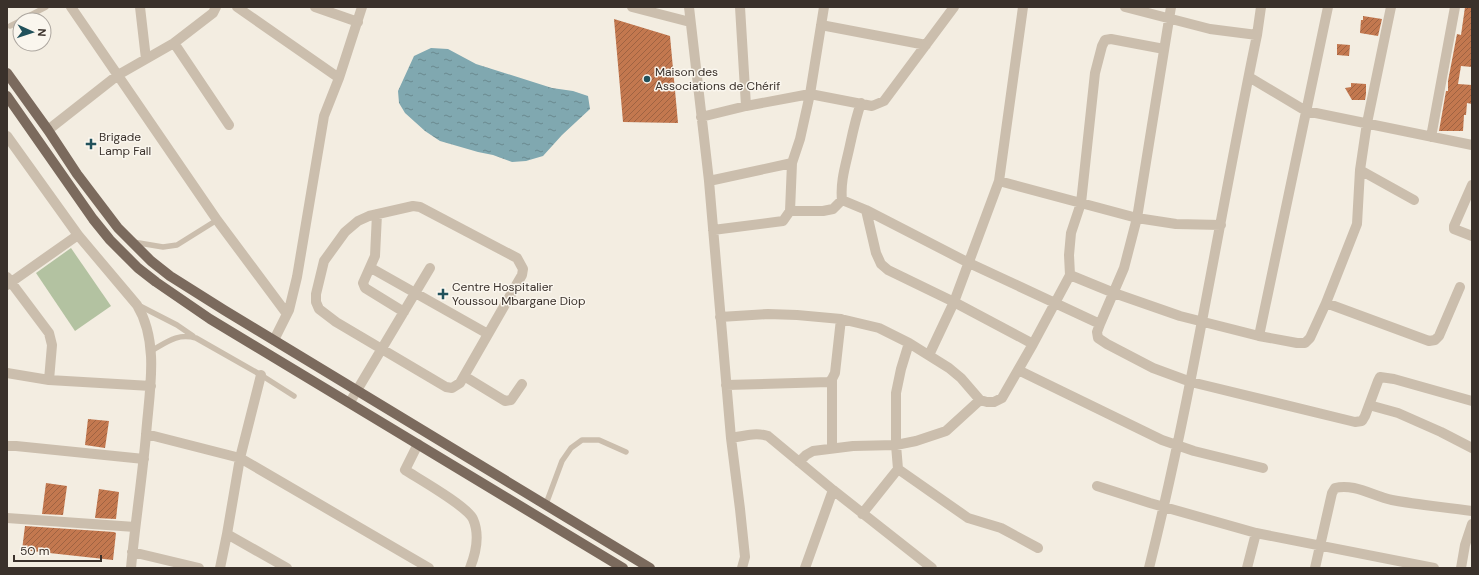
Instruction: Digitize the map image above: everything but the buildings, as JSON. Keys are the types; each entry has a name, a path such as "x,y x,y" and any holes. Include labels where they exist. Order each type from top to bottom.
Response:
{"main road":[{"path":"7,73 48,130 77,174 107,214 131,242 170,276 650,568"},
{"path":"7,96 93,219 110,240 138,268 185,303 210,319 350,402 623,568"}],"street":[{"path":"71,7 217,220 287,314"},
{"path":"140,7 146,59"},
{"path":"48,130 118,75 174,43 213,13 216,7"},
{"path":"237,7 339,78"},
{"path":"315,7 358,22"},
{"path":"274,340 287,314 294,292 303,250 324,116 339,78 362,7"},
{"path":"632,7 690,22"},
{"path":"688,7 709,181 730,438 745,557 742,568"},
{"path":"740,7 746,106"},
{"path":"713,230 783,221 790,211 792,163 800,139 810,94 824,7"},
{"path":"701,117 746,106 810,94 872,106 884,102 954,7"},
{"path":"929,355 954,302 999,181 1023,7"},
{"path":"1125,7 1210,29 1257,36"},
{"path":"1171,7 1137,218 1124,268 1100,324 1097,336 1107,344 1152,368 1191,382 1355,422 1362,421 1380,377 1472,401"},
{"path":"1149,568 1191,382 1257,36 1261,7"},
{"path":"1259,336 1328,7"},
{"path":"1070,274 1114,293 1180,316 1259,336 1297,343 1305,343 1310,338 1326,303 1357,224 1360,170 1367,123 1391,7"},
{"path":"1431,137 1455,7"},
{"path":"821,25 926,45"},
{"path":"720,317 768,314 841,319 879,328 929,355 961,378 980,400 994,402 1002,398 1034,344 1070,274 1069,255 1071,232 1081,203 1095,73 1102,46 1105,40 1111,38 1164,49"},
{"path":"174,43 229,125"},
{"path":"1249,77 1306,111 1472,145"},
{"path":"790,211 823,211 833,209 842,200 841,187 845,164 852,132 861,103"},
{"path":"7,136 78,235 137,305 146,324 151,351 150,386 144,459 131,568"},
{"path":"709,181 792,163"},
{"path":"1360,170 1414,200"},
{"path":"999,181 1137,218 1176,224 1221,225"},
{"path":"1472,185 1454,226 1454,229 1472,236"},
{"path":"842,200 866,210 969,263 1100,324"},
{"path":"404,207 420,207 517,258 523,269 522,275 460,383 452,388 446,388 319,309 316,302 316,294 324,261 345,232 358,221 377,214 404,207"},
{"path":"866,210 876,253 881,264 888,270 954,302 1034,344"},
{"path":"377,214 377,248 363,283 365,288 404,312"},
{"path":"50,380 51,338 44,326 8,281 78,235"},
{"path":"370,268 488,334"},
{"path":"350,402 430,268"},
{"path":"1326,303 1429,340 1435,340 1439,336 1460,287"},
{"path":"726,386 827,383 832,379 835,373 841,319"},
{"path":"862,514 898,469 896,445 896,393 901,369 909,343"},
{"path":"1018,370 1162,440 1218,457 1263,468"},
{"path":"7,373 50,380 150,386"},
{"path":"220,568 240,458 261,375"},
{"path":"464,376 505,401 511,400 522,384"},
{"path":"832,379 832,448"},
{"path":"799,462 809,453 832,448 896,445 916,441 946,431 980,400"},
{"path":"1369,405 1398,413 1441,432 1472,448"},
{"path":"146,434 240,458 429,568"},
{"path":"730,438 763,434 773,439 862,514 932,568"},
{"path":"418,444 405,470 442,493 468,512 473,519 477,543 476,553 470,568"},
{"path":"7,446 144,459"},
{"path":"898,469 968,518 1001,528 1038,548"},
{"path":"1096,486 1256,533 1434,568"},
{"path":"1315,568 1332,493 1335,488 1342,486 1390,499 1472,511"},
{"path":"805,568 833,490"},
{"path":"7,518 135,527"},
{"path":"1461,568 1465,545 1472,524"},
{"path":"1247,568 1256,533"},
{"path":"227,534 287,568"},
{"path":"132,552 199,568"}],"lane":[{"path":"36,12 46,7"},
{"path":"131,242 163,247 177,245 217,220"},
{"path":"137,305 177,325 196,338 261,375 294,396"},
{"path":"151,351 174,338 188,336 196,338"},
{"path":"546,504 562,461 571,448 582,440 599,440 626,452"}],"green space":[{"path":"71,248 111,306 75,331 36,273"}],"water":[{"path":"431,48 448,49 476,64 552,88 573,91 588,96 590,109 562,135 543,156 526,161 512,162 493,155 440,141 425,131 405,113 399,103 398,91 414,56"}],"place":[{"name":"Maison des Associations de Chérif","path":"647,79"},
{"name":"Brigade Lamp Fall","path":"91,144"},
{"name":"Centre Hospitalier Youssou Mbargane Diop","path":"443,294"}]}
